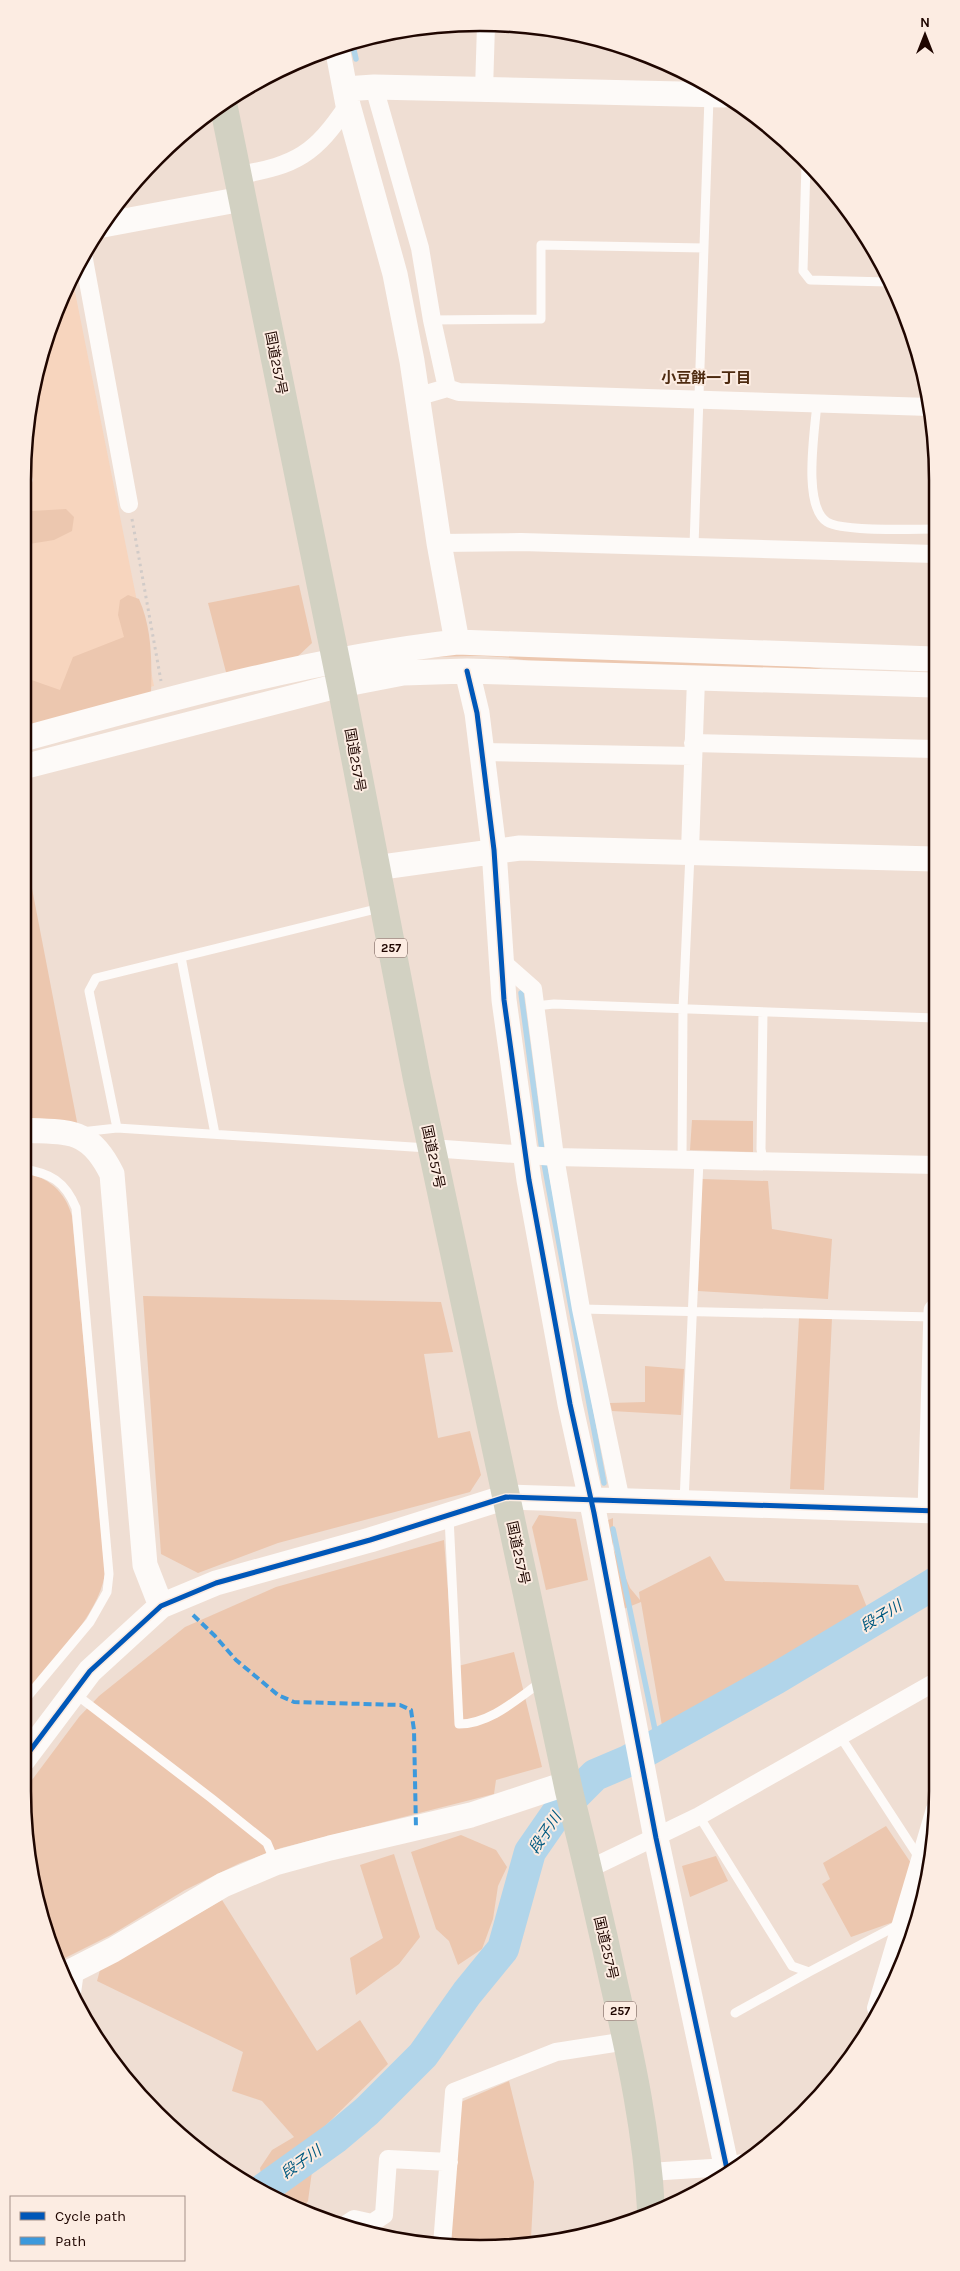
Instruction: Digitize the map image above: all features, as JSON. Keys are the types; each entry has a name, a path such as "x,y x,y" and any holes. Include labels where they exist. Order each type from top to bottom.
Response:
{"highway":[{"name":"国道257号","path":"226,111 431,1148 570,1796 589,1870 627,2041 649,2172 651,2206"}],"street":[{"path":"484,90 486,31"},
{"path":"338,54 346,97 395,274 412,361 439,542 457,642"},
{"path":"374,87 420,248 432,320 448,388"},
{"path":"113,222 240,187 273,169 303,156 329,132 346,97 374,87 705,92"},
{"path":"85,267 129,504"},
{"path":"416,397 448,388 458,392 923,408"},
{"path":"439,542 694,546 929,554"},
{"path":"31,764 338,672 394,649 457,642 929,659"},
{"path":"467,671 477,713 494,850 500,960 525,1154 570,1404 591,1500 656,1838 731,2163"},
{"path":"31,737 164,701 338,672 403,673 467,671 929,685"},
{"path":"690,851 696,679"},
{"path":"482,752 693,749 929,749"},
{"path":"375,868 494,850 520,848 929,859"},
{"path":"500,960 533,988 555,1157 582,1309 621,1501"},
{"path":"31,1131 74,1133 88,1141 103,1155 112,1174 145,1565 161,1606"},
{"path":"431,1148 555,1157 929,1164"},
{"path":"31,1748 90,1671 161,1606 216,1583 370,1540 506,1497 684,1505 929,1511"},
{"path":"589,1870 698,1816 929,1686"},
{"path":"73,1978 223,1885 276,1864 330,1848 471,1815 570,1796"},
{"path":"881,1992 926,1838"},
{"path":"443,2238 454,2092 556,2052 627,2041"},
{"path":"352,2221 354,2219 372,2223 384,2215 388,2159 449,2162"},
{"path":"649,2172 722,2168"}],"lane":[{"path":"694,546 704,248 714,97"},
{"path":"806,172 803,271 810,280 882,282"},
{"path":"432,320 541,319 541,245 704,248"},
{"path":"817,403 812,489 816,509 827,522 845,527 929,529"},
{"path":"684,1505 692,1310 690,1160 683,1009 690,851"},
{"path":"117,1128 89,991 96,978 383,907"},
{"path":"181,957 215,1134"},
{"path":"535,1006 554,1004 929,1018"},
{"path":"763,1012 761,1149 763,1161"},
{"path":"74,1133 94,1129 117,1128 431,1148"},
{"path":"31,1170 38,1171 58,1181 70,1193 76,1208 109,1574 107,1592 90,1622 31,1691"},
{"path":"582,1309 929,1317"},
{"path":"449,1514 459,1724 470,1724 494,1715 545,1680"},
{"path":"74,1693 267,1843 276,1864"},
{"path":"840,1736 920,1859"},
{"path":"698,1816 792,1966 809,1972"},
{"path":"735,2013 900,1924"}],"path":[{"path":"129,504 164,701"}],"shaded area":[{"path":"74,289 154,686 31,720 31,480 35,421 40,392 55,336"},
{"path":"66,509 74,517 72,531 54,540 31,544 32,511"},
{"path":"299,585 312,643 294,660 227,676 208,603"},
{"path":"128,595 139,599 143,610 149,633 151,693 31,726 31,680 60,690 73,657 124,637 118,615 120,600"},
{"path":"441,652 797,665 835,671 536,663 491,656 415,658"},
{"path":"31,883 78,1127 31,1124"},
{"path":"692,1120 753,1121 753,1152 690,1150"},
{"path":"31,1174 48,1182 60,1192 72,1216 105,1574 101,1590 93,1607 72,1639 31,1687"},
{"path":"702,1179 768,1181 772,1229 832,1239 828,1299 698,1291"},
{"path":"143,1296 441,1302 453,1352 424,1354 438,1438 470,1431 481,1475 470,1492 278,1543 198,1573 161,1554"},
{"path":"799,1318 832,1318 824,1490 790,1489"},
{"path":"645,1366 684,1369 681,1415 612,1411 610,1403 645,1402"},
{"path":"539,1515 576,1519 588,1580 546,1590 532,1527"},
{"path":"613,1518 613,1548 630,1588 640,1600 639,1592 710,1556 725,1581 858,1585 870,1615 662,1726 641,1602 611,1614 594,1526"},
{"path":"444,1540 454,1667 514,1652 542,1767 496,1780 494,1794 281,1848 240,1863 185,1890 111,1935 63,1959 40,1879 32,1820 31,1781 79,1717 99,1696 185,1627 276,1587"},
{"path":"886,1826 913,1866 896,1921 851,1937 822,1884 830,1879 823,1863"},
{"path":"461,1835 496,1850 507,1867 498,1886 493,1919 482,1949 458,1965 449,1941 436,1929 411,1852"},
{"path":"394,1854 420,1937 399,1964 356,1995 350,1958 383,1938 360,1865"},
{"path":"716,1856 728,1881 690,1897 682,1866"},
{"path":"919,1883 913,1907 901,1946"},
{"path":"222,1900 317,2051 360,2020 388,2064 317,2134 308,2201 306,2205 263,2183 260,2168 272,2150 294,2137 262,2101 232,2091 243,2052 97,1981 100,1970"},
{"path":"509,2081 534,2182 531,2237 480,2240 446,2238 461,2102"}],"waterway":[{"path":"354,50 356,59"},
{"path":"521,993 543,1158 604,1483"},
{"path":"613,1529 658,1744"},
{"name":"段子川","path":"268,2186 335,2138 367,2111 423,2055 467,1993 503,1949 530,1852 557,1813 595,1775 628,1761 775,1679 929,1587"}],"marked path":[{"path":"193,1615 236,1660 278,1695 294,1702 400,1705 411,1710 414,1730 416,1829"}],"cycle path":[{"path":"467,671 477,713 494,850 504,1000 529,1180 570,1404 594,1513 656,1838 726,2166"},
{"path":"31,1749 90,1671 161,1606 216,1583 370,1540 506,1497 929,1511"}],"district":[{"name":"小豆餅一丁目","path":"706,378"}]}
